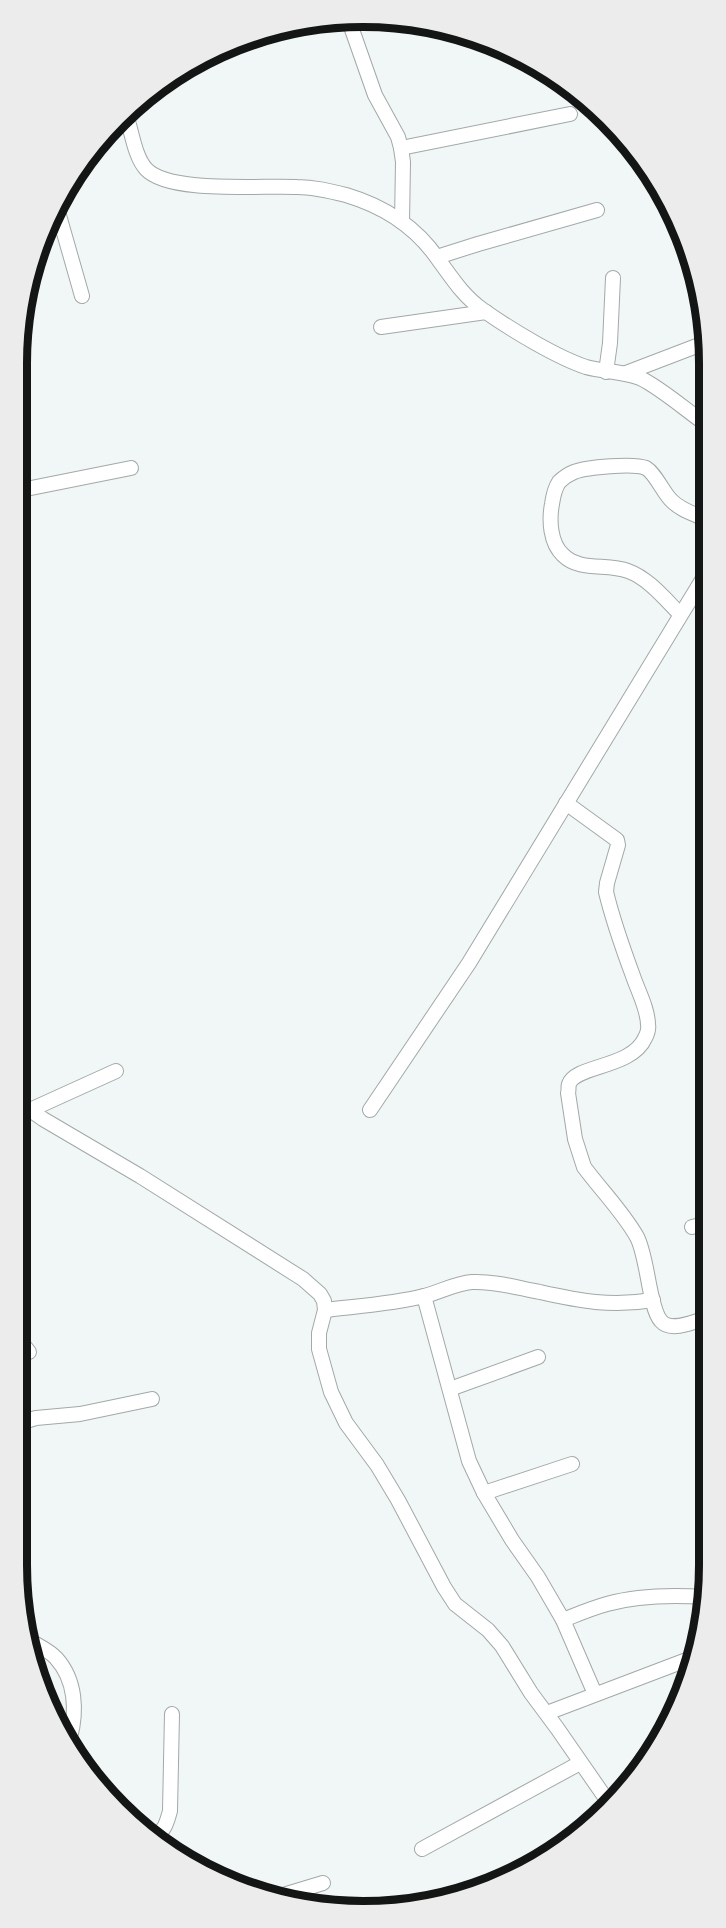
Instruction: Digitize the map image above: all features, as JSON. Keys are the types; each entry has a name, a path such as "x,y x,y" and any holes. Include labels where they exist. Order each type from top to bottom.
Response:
{"street":[{"path":"351,28 375,95 401,148 403,162 402,222"},
{"path":"401,148 570,114"},
{"path":"128,122 144,166 150,173 160,178 189,184 230,187 267,186 321,189 377,207 402,222 437,257 461,292 486,312 565,358 584,366 641,379 699,419"},
{"path":"437,257 597,210"},
{"path":"60,219 82,296"},
{"path":"606,372 610,343 613,278"},
{"path":"381,327 486,312"},
{"path":"626,374 698,345"},
{"path":"680,614 642,578 630,571 582,564 563,555 556,547 550,522 552,504 559,482 576,471 635,466 650,471 676,504 699,516"},
{"path":"27,489 131,468"},
{"path":"370,1110 469,963 699,584"},
{"path":"566,803 617,840 618,845 606,892 649,1024 646,1037 639,1049 627,1058 583,1073 569,1083 568,1094 575,1139 584,1167 637,1237 660,1320 667,1326 699,1320"},
{"path":"30,1110 116,1071"},
{"path":"27,1108 140,1176 303,1279 320,1293 325,1310 319,1333 319,1349 331,1392 346,1423 377,1465 398,1500 454,1604 488,1630 502,1646 531,1693 606,1798"},
{"path":"692,1227 699,1225"},
{"path":"325,1310 393,1302 424,1296 471,1282 501,1284 607,1304 630,1304 653,1300"},
{"path":"424,1296 469,1461 484,1493 563,1620 595,1694"},
{"path":"450,1389 537,1357"},
{"path":"27,1421 152,1399"},
{"path":"484,1493 572,1464"},
{"path":"563,1620 606,1604 624,1600 669,1595 697,1597"},
{"path":"36,1645 56,1657 68,1677 73,1695 74,1715 71,1731"},
{"path":"546,1713 685,1660"},
{"path":"160,1834 170,1811 172,1714"},
{"path":"422,1849 580,1763"},
{"path":"289,1893 323,1883"}]}
